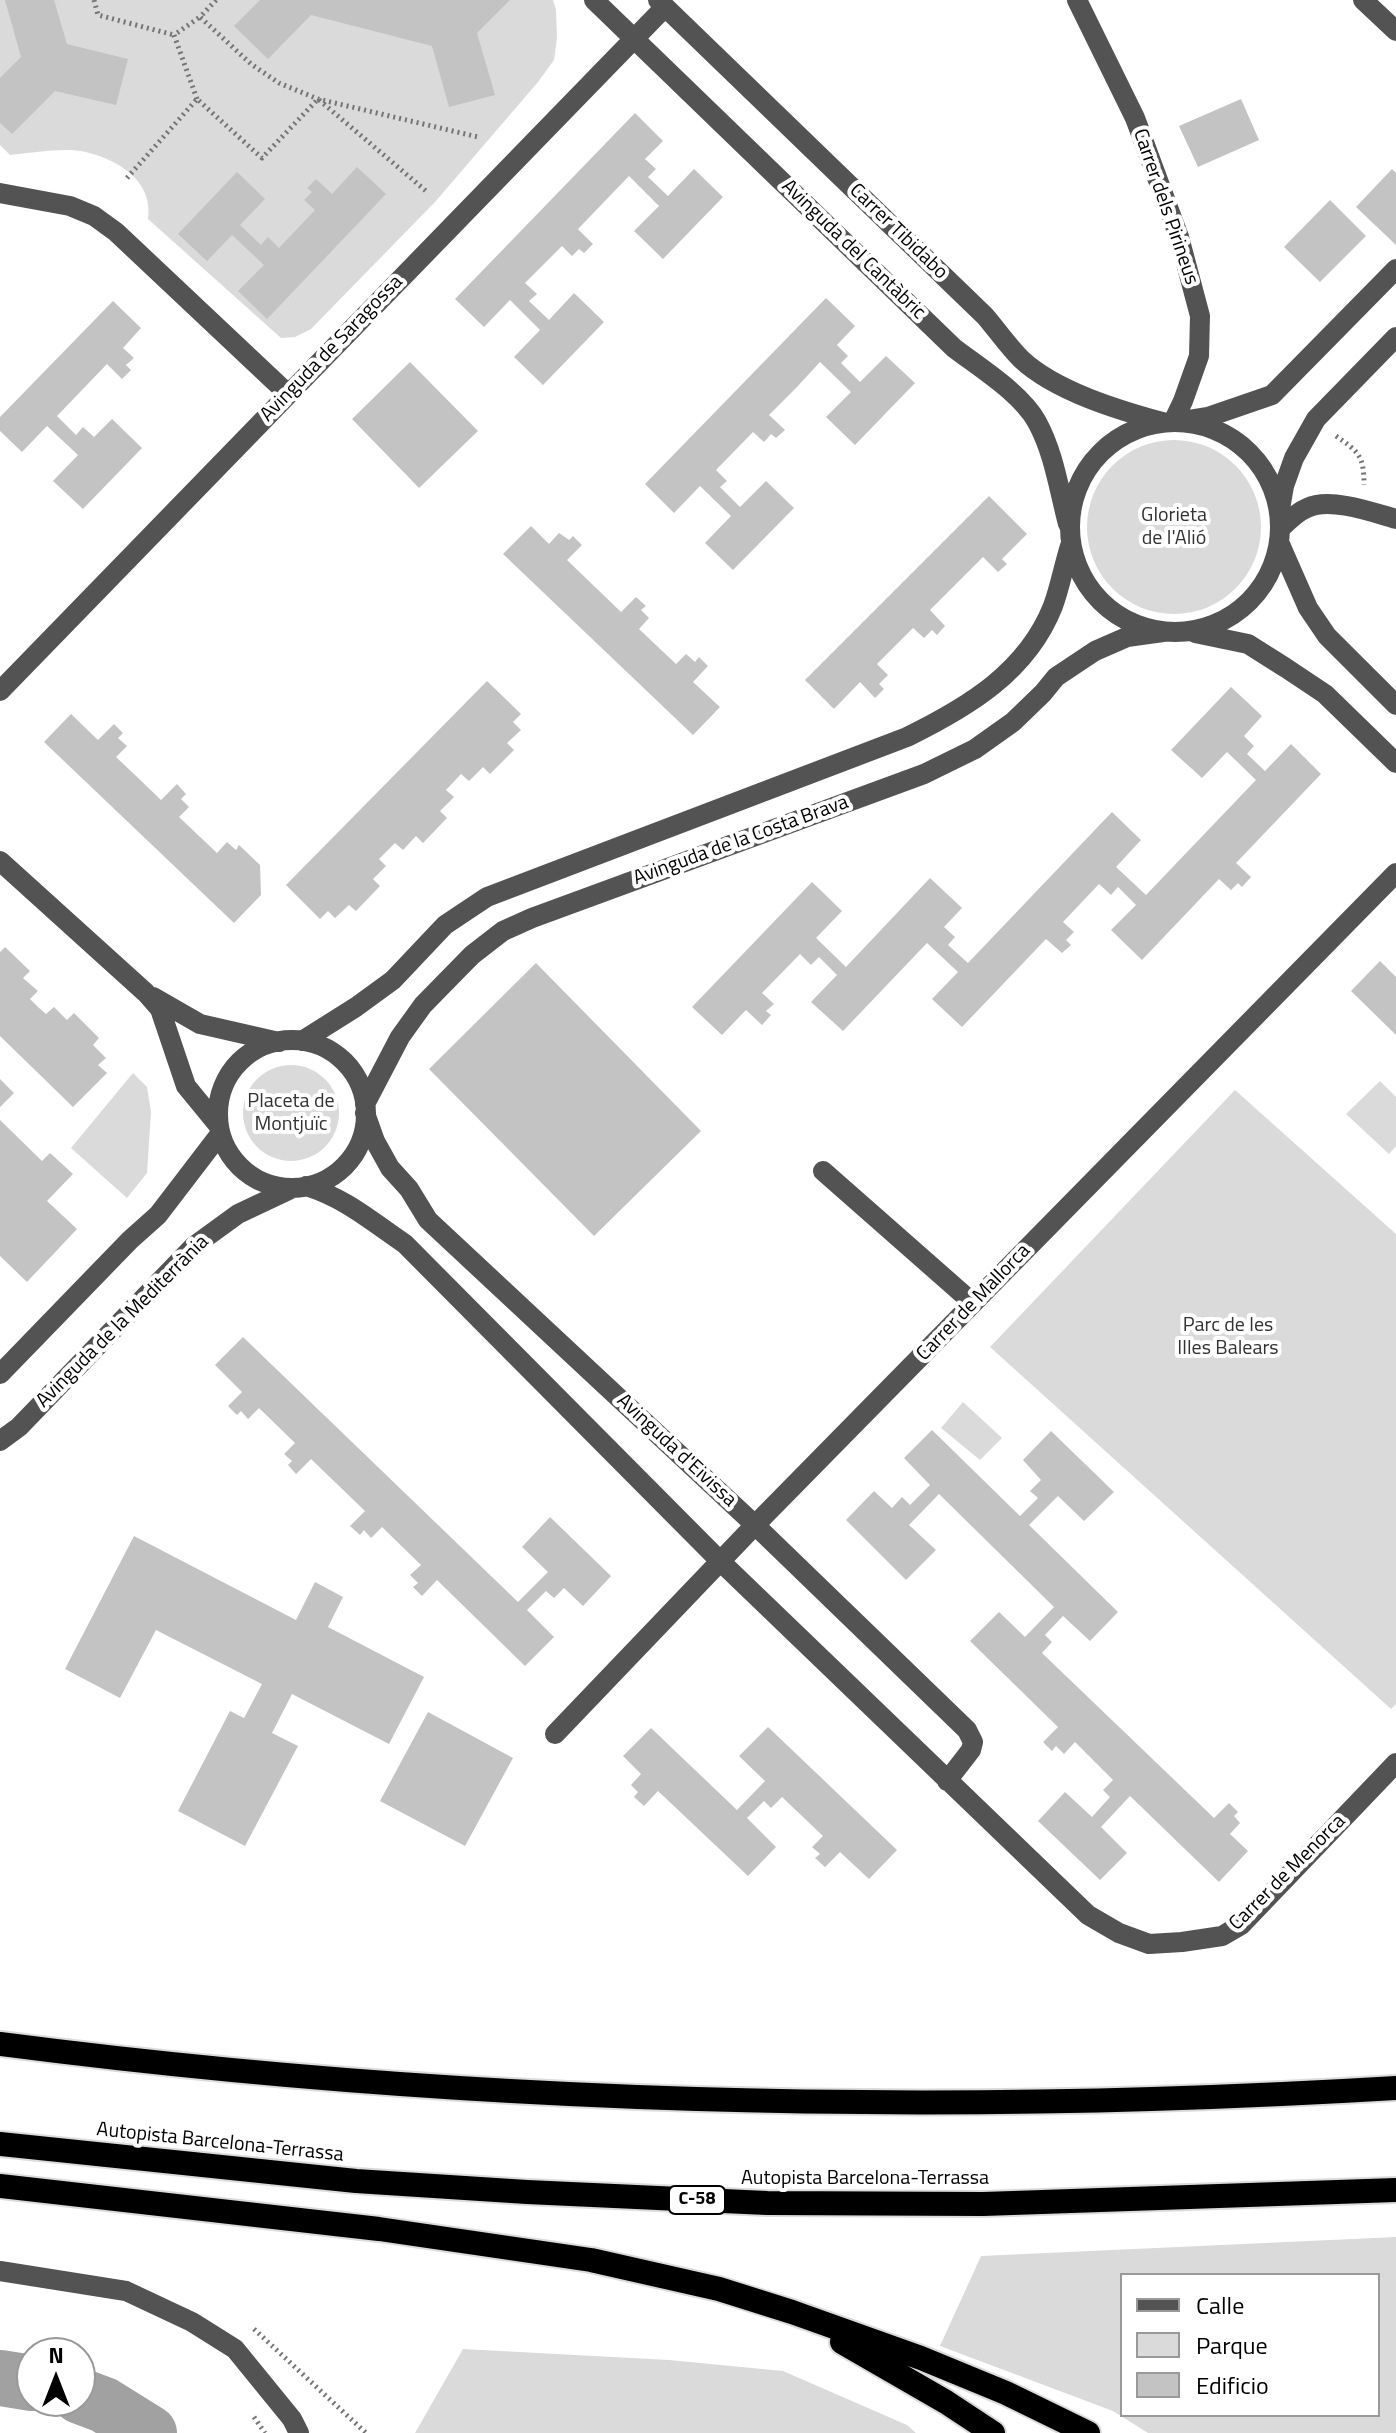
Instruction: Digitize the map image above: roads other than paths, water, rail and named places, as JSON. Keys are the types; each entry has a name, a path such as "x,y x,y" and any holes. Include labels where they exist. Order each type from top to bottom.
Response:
{"highway":[{"path":"0,2044 240,2071 399,2083 561,2093 766,2100 1025,2101 1396,2088"},
{"name":"Autopista Barcelona-Terrassa","path":"0,2144 356,2181 767,2203 983,2204 1396,2190"},
{"path":"0,2186 379,2229 576,2258 719,2289 921,2358 1088,2433"},
{"path":"792,2312 993,2433"}],"street":[{"name":"Avinguda del Cantàbric","path":"594,0 954,348 999,382 1036,420 1047,444 1068,524"},
{"name":"Carrer dels Pirineus","path":"1077,0 1135,118 1179,237 1200,316 1199,356 1172,422"},
{"path":"1363,0 1396,31"},
{"name":"Avinguda de Saragossa","path":"0,691 634,39 661,3"},
{"name":"Carrer Tibidabo","path":"661,3 985,316 1020,358 1061,384 1133,414 1172,422"},
{"path":"0,193 70,206 94,216 116,232 288,394"},
{"path":"1396,269 1272,395 1208,417 1133,430 1107,445 1087,467 1074,494 1068,524 1070,546 1081,578 1102,605 1131,623 1163,632 1191,632 1248,644 1325,694 1396,763"},
{"path":"1191,632 1220,623 1244,607 1264,584 1276,557 1287,476 1316,419 1396,337"},
{"path":"1172,422 1209,427 1235,441 1256,460 1272,485 1280,527 1308,608 1327,636 1396,705"},
{"path":"1280,527 1306,508 1323,504 1361,509 1396,519"},
{"name":"Avinguda de la Costa Brava","path":"302,1041 393,980 445,925 487,897 893,743 954,714 988,691 1038,636 1053,605 1070,546"},
{"name":"Avinguda de la Costa Brava","path":"365,1108 400,1037 423,1005 472,955 503,931 924,774 975,749 1013,722 1056,677 1095,651 1127,637 1163,632"},
{"path":"0,861 160,1009 186,1086 219,1129"},
{"name":"Carrer de Mallorca","path":"555,1734 755,1525 1396,873"},
{"path":"146,993 200,1024 279,1042"},
{"path":"299,1187 320,1182 344,1166 360,1142 365,1108 354,1074 332,1052 302,1041 279,1042 260,1048 244,1058 231,1072 222,1089 218,1108 219,1129 226,1149 235,1162 261,1182 299,1187 344,1200 405,1244 721,1562 942,1776"},
{"name":"Avinguda d'Eivissa","path":"365,1108 375,1141 390,1168 409,1189 428,1220 755,1525 967,1730 973,1742 971,1750 942,1776"},
{"path":"0,1374 158,1215 219,1129"},
{"path":"823,1171 973,1303"},
{"name":"Avinguda de la Mediterrània","path":"0,1441 19,1427 194,1246 238,1214 299,1187"},
{"name":"Carrer de Menorca","path":"942,1776 1088,1915 1119,1933 1149,1944 1222,1936 1241,1925 1396,1763"},
{"path":"0,2271 126,2291 192,2322 235,2349 292,2419 299,2433"}],"waterway":[{"path":"0,2378 16,2380"},
{"path":"96,2402 149,2433"}],"park label":[{"name":"Glorieta de l'Alió","path":"1174,528"},
{"name":"Placeta de Montjuïc","path":"291,1114"},
{"name":"Parc de les Illes Balears","path":"1228,1338"}]}
